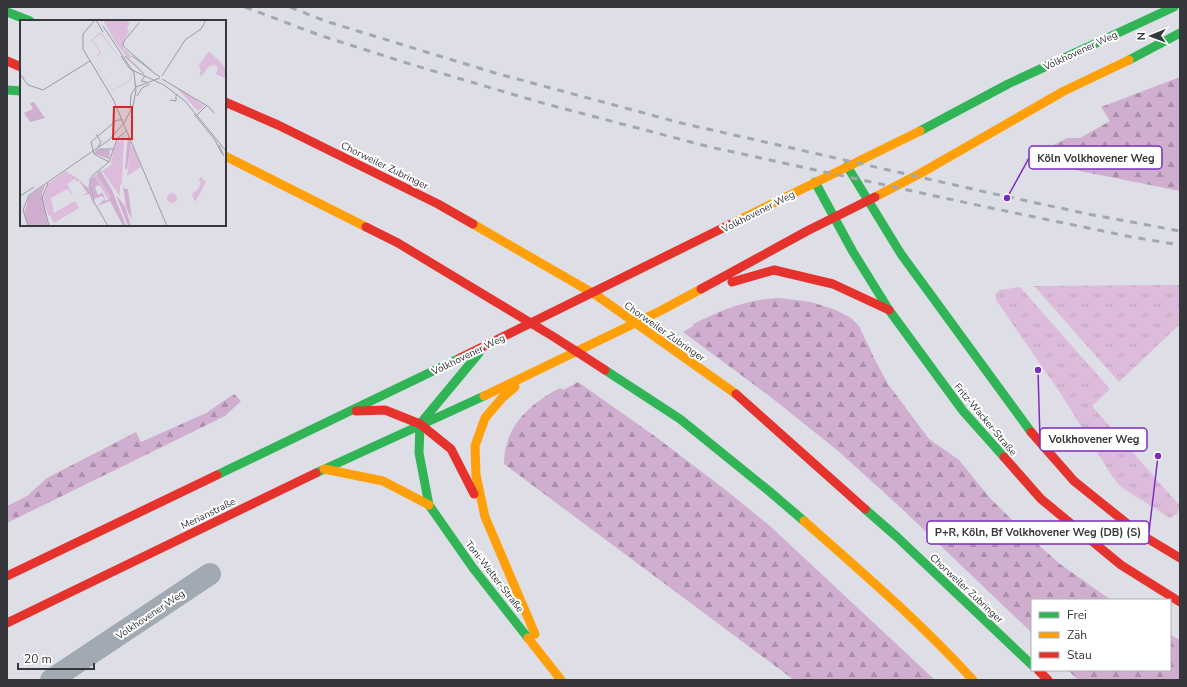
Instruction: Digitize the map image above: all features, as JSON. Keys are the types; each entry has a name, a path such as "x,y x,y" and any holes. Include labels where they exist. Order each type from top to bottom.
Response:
{"main road":[{"name":"Volkhovener Weg","path":"348,412 620,280 904,139 1015,81 1174,7"},
{"path":"7,12 27,20"},
{"path":"420,424 527,376 662,310 807,231 920,173 1064,91 1147,51 1180,32"},
{"path":"7,61 20,66"},
{"path":"7,90 20,92"},
{"name":"Chorweiler Zubringer","path":"226,102 278,125 438,204 602,300 731,390 897,537 1031,664"},
{"path":"226,157 398,243 554,337 680,419 769,490 854,565 949,654 973,680"},
{"path":"847,166 901,254 1035,438 1074,481 1140,534 1180,558"},
{"name":"Fritz-Wacker-Straße","path":"815,182 853,252 889,310 963,411 1041,499 1121,565 1180,602"},
{"path":"700,290 774,270 833,284 889,310"},
{"path":"420,424 483,347"},
{"name":"Toni-Welter-Straße","path":"485,517 476,475 475,446 484,418 502,398 527,376"},
{"name":"Toni-Welter-Straße","path":"348,412 385,410 420,424 451,449 485,517 546,659"},
{"path":"7,576 348,412"},
{"name":"Toni-Welter-Straße","path":"420,424 419,452 429,505 473,568 561,680"},
{"name":"Merianstraße","path":"7,623 420,424"},
{"name":"Toni-Welter-Straße","path":"324,469 384,481 429,505"},
{"path":"1039,671 1048,680"}],"street":[{"name":"Volkhovener Weg","path":"51,680 210,574"}],"green space":[{"path":"1180,77 1180,191 1025,160 1067,138 1080,138 1110,121 1101,107"},
{"path":"1180,285 1180,324 1119,382 1034,286"},
{"path":"1020,287 1110,389 1092,406 1180,506 1177,514 1170,518 1121,487 1112,476 1061,394 996,300 995,294 1000,290"},
{"path":"780,298 811,302 836,310 851,318 859,326 888,384 929,439 959,460 990,498 1024,532 1060,564 1110,599 1031,599 1031,632 900,507 837,450 768,395 683,332 693,326 693,324 714,314 735,306"},
{"path":"578,382 656,437 770,526 935,680 794,680 504,464 508,439 520,418 538,401 549,394 560,388 563,390"},
{"path":"234,394 241,401 225,416 7,523 7,506 27,496 47,478 136,432 141,442 206,413"},
{"path":"1171,636 1180,640 1180,680 1078,680 1069,671 1171,671"}],"railway":[{"path":"245,7 319,35 413,65 546,104 710,147 986,207 1132,237 1180,245"},
{"path":"290,7 325,21 495,73 681,123 990,193 1088,214 1180,231"}],"traffic: fast":[{"path":"920,131 1008,84 1174,7"},
{"path":"7,12 27,20"},
{"path":"1129,60 1180,33"},
{"path":"7,90 20,91"},
{"path":"847,166 901,254 1031,432"},
{"path":"815,182 853,252 889,310 963,411 1004,457"},
{"path":"479,353 420,424 419,453 429,505 473,568 528,638"},
{"path":"217,475 460,358"},
{"path":"605,370 680,419 804,521"},
{"path":"316,473 484,396"},
{"path":"865,509 897,537 1031,664"}],"traffic: slow":[{"path":"875,197 921,173 1064,91 1129,60"},
{"path":"735,222 920,131"},
{"path":"226,157 366,227"},
{"path":"473,224 596,295 736,394"},
{"path":"484,396 662,310 701,289"},
{"path":"515,387 502,398 485,418 475,446 476,475 485,517 535,634"},
{"path":"324,469 383,481 429,505"},
{"path":"804,521 912,618 973,680"},
{"path":"528,638 561,680"}],"traffic: jam":[{"path":"7,61 20,67"},
{"path":"226,102 278,125 438,204 473,224"},
{"path":"701,289 807,231 875,197"},
{"path":"460,358 735,222"},
{"path":"366,227 398,243 554,337 605,370"},
{"path":"732,282 774,270 833,284 889,310"},
{"path":"736,394 865,509"},
{"path":"356,411 385,410 420,424 451,449 474,494"},
{"path":"1031,432 1074,481 1140,534 1180,558"},
{"path":"1004,457 1041,499 1121,565 1180,602"},
{"path":"7,623 316,473"},
{"path":"7,576 217,475"},
{"path":"1039,671 1048,680"}],"place":[{"name":"Köln Volkhovener Weg","path":"1007,198"},
{"name":"Volkhovener Weg","path":"1038,370"},
{"name":"P+R, Köln, Bf Volkhovener Weg (DB) (S)","path":"1158,456"}]}
